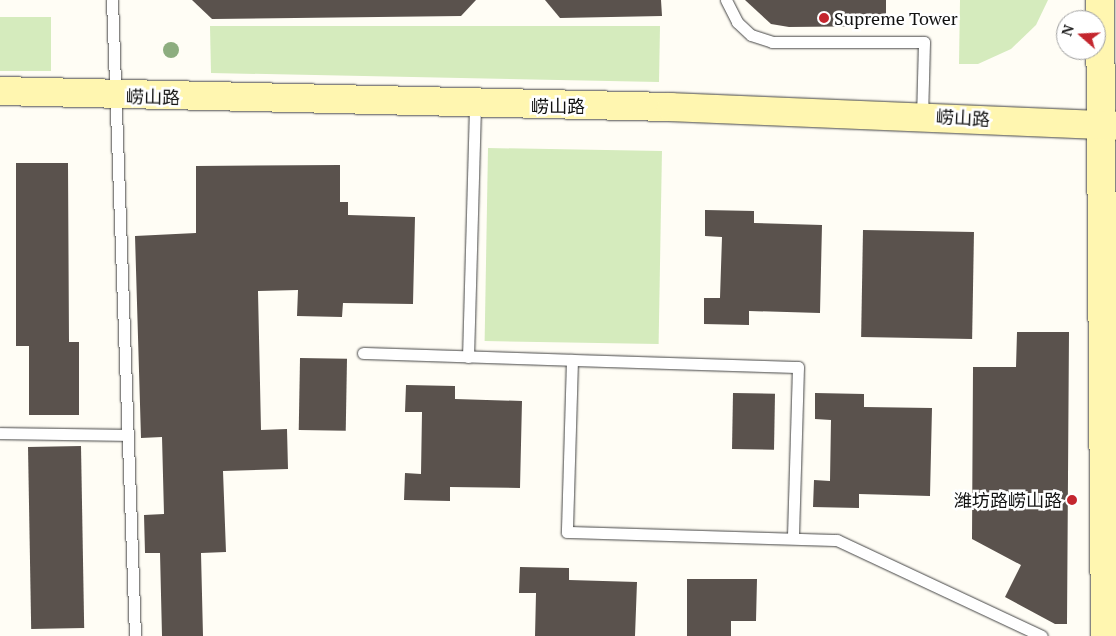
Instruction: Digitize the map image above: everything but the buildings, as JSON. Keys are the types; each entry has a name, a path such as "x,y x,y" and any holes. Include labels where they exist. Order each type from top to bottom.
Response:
{"street":[{"path":"1100,0 1110,126 1110,422 1105,636"},
{"name":"崂山路","path":"0,91 114,96 922,116 1110,126"}],"lane":[{"path":"112,0 135,636"},
{"path":"726,0 737,22 751,35 772,42 924,42 922,116"},
{"path":"468,357 475,105"},
{"path":"363,353 798,367 793,538"},
{"path":"572,360 567,532 793,538 852,545 1042,636"},
{"path":"0,433 127,435"}],"green space":[{"path":"960,0 1048,0 1036,25 1011,49 978,64 959,64"},
{"path":"0,17 51,17 51,71 0,71"},
{"path":"210,26 660,26 659,82 211,73"},
{"path":"488,148 662,151 659,344 485,341"}],"place":[{"name":"Supreme Tower","path":"824,18"},
{"name":"潍坊路崂山路","path":"1072,500"}]}
